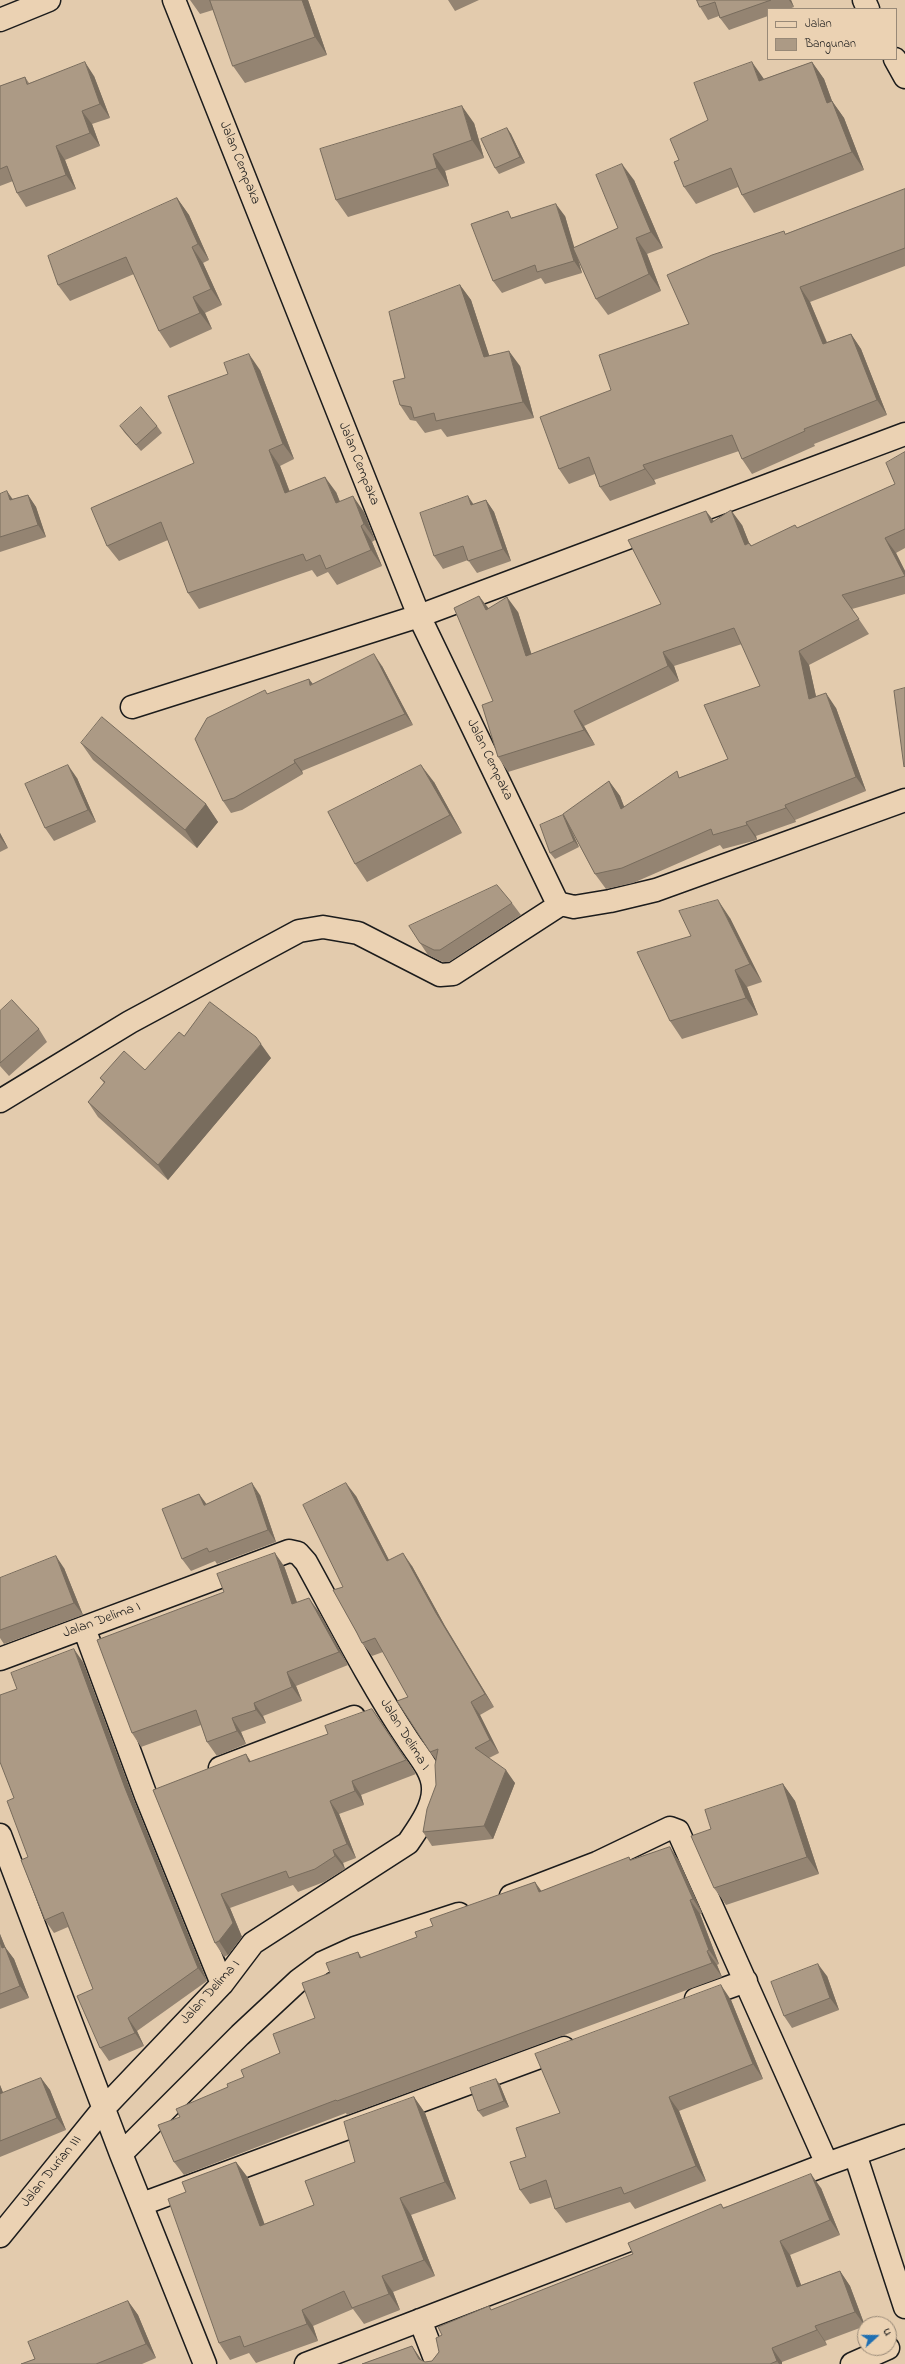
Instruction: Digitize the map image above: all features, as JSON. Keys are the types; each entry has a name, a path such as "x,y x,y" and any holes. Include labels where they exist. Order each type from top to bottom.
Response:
{"street":[{"path":"0,20 49,0"},
{"name":"Jalan Cempaka","path":"174,0 419,616 556,900 568,906"},
{"path":"896,60 905,77"},
{"path":"132,707 419,616 905,434"},
{"path":"0,1101 130,1022 298,931 323,927 358,933 440,975 453,974 568,906 610,901 656,890 905,800"},
{"name":"Jalan Delima I","path":"0,1658 288,1551 298,1553 306,1562 385,1705 429,1772 432,1782 433,1788 430,1803 419,1827 408,1842 253,1943 222,1984 104,2108"},
{"path":"84,1628 146,1796 222,1984"},
{"path":"198,1776 385,1705"},
{"path":"146,1796 168,1787"},
{"path":"121,2154 240,2035 299,1980 322,1963 355,1948 487,1904 597,1863 670,1828 681,1834 827,2164"},
{"path":"0,1835 121,2154 205,2364"},
{"path":"678,2006 746,1981"},
{"path":"142,2204 582,2042"},
{"name":"Jalan Durian III","path":"0,2236 104,2108"},
{"path":"306,2364 827,2164 905,2136"},
{"path":"855,2154 905,2307"},
{"path":"420,2320 437,2364"},
{"path":"852,2364 870,2356"}],"building":[{"path":"210,0 302,0 315,37 233,66"},
{"path":"697,0 771,0 720,18 715,2 700,7"},
{"path":"85,62 100,104 82,111 90,133 56,146 66,175 17,193 7,166 0,169 0,86 25,77 27,84"},
{"path":"752,62 759,81 812,62 827,103 832,101 852,152 742,195 731,168 684,187 674,162 679,160 670,139 708,120 694,83"},
{"path":"462,106 472,140 433,154 437,168 336,200 320,149"},
{"path":"507,128 520,157 495,168 481,139"},
{"path":"622,164 651,232 636,238 649,274 596,299 573,248 618,228 596,175"},
{"path":"905,189 905,248 800,287 823,344 851,334 877,400 804,429 805,431 742,459 732,435 643,465 645,469 600,487 589,457 559,469 540,417 611,390 599,355 689,324 667,275 712,255 784,231 785,234"},
{"path":"177,198 198,244 192,247 211,289 193,297 200,313 159,331 126,257 58,285 48,256"},
{"path":"556,204 574,261 537,272 535,265 493,281 471,224 508,211 511,218"},
{"path":"460,285 484,357 509,351 523,402 436,421 434,413 414,418 411,407 400,405 393,381 405,378 389,312"},
{"path":"249,354 283,444 269,450 285,493 325,477 336,503 353,496 364,524 361,526 371,550 326,569 320,555 306,561 303,554 188,593 161,522 107,546 91,508 194,463 168,396 228,374 224,363"},
{"path":"141,407 157,426 136,445 120,426"},
{"path":"905,452 905,529 885,538 905,576 842,595 859,619 799,651 809,699 826,693 856,777 785,805 786,808 746,822 747,825 713,835 711,829 622,868 595,874 563,814 609,781 621,809 677,771 679,778 728,759 704,705 760,686 734,628 663,652 668,666 574,711 584,730 498,757 482,705 493,701 454,608 479,596 486,610 507,597 526,656 661,604 628,540 706,511 711,523 731,510 745,545 749,543 751,546 795,525 797,528 895,484 886,463"},
{"path":"7,491 10,500 28,495 38,525 0,537 0,494"},
{"path":"468,496 471,505 486,500 503,549 468,561 463,546 434,556 420,513"},
{"path":"374,654 405,714 294,760 295,763 234,798 223,801 195,739 207,718 265,690 267,694 309,679 310,685"},
{"path":"905,688 905,766 904,767 894,691"},
{"path":"102,717 206,804 185,830 81,743"},
{"path":"68,765 88,810 45,828 25,784"},
{"path":"421,765 450,815 355,864 328,812"},
{"path":"563,815 574,841 550,853 540,825"},
{"path":"497,885 512,903 440,950 434,950 420,943 409,926"},
{"path":"718,900 750,964 735,970 746,998 670,1021 637,952 691,936 679,911"},
{"path":"12,1000 39,1029 0,1063 0,1011"},
{"path":"210,1002 256,1037 261,1044 158,1165 88,1102 105,1082 100,1078 124,1051 145,1070 179,1032 184,1036"},
{"path":"252,1483 268,1530 209,1552 207,1548 182,1559 162,1509 199,1494 204,1505"},
{"path":"346,1483 387,1561 403,1553 436,1613 485,1694 471,1702 490,1740 475,1748 506,1770 484,1826 423,1832 427,1809 436,1785 435,1765 438,1749 430,1752 397,1701 408,1697 375,1638 362,1643 333,1590 343,1587 303,1505"},
{"path":"275,1553 292,1604 309,1598 339,1652 287,1672 292,1687 254,1703 256,1710 232,1718 237,1731 207,1742 196,1710 132,1733 97,1640 224,1592 217,1574"},
{"path":"56,1556 74,1603 0,1630 0,1578"},
{"path":"74,1649 125,1788 198,1968 128,2018 135,2033 100,2048 77,1996 93,1989 63,1912 45,1920 21,1860 28,1857 7,1801 14,1798 0,1762 0,1695 17,1689 11,1673"},
{"path":"372,1709 406,1760 352,1781 355,1791 330,1801 347,1844 333,1850 335,1856 315,1869 289,1878 286,1871 221,1894 233,1923 219,1941 215,1943 153,1790 246,1754 249,1762 328,1734 325,1726"},
{"path":"783,1784 807,1857 714,1888 691,1836 711,1829 705,1810"},
{"path":"670,1847 693,1899 690,1900 709,1950 707,1951 712,1963 337,2101 336,2100 174,2162 158,2125 180,2117 176,2109 228,2087 227,2084 244,2077 241,2070 280,2053 273,2034 315,2018 302,1983 330,1973 326,1963 358,1952 360,1958 417,1937 415,1932 433,1926 430,1919 535,1882 539,1892 629,1857 630,1860"},
{"path":"0,1942 2,1948 5,1947 20,1986 0,1994"},
{"path":"818,1964 830,1998 784,2016 771,1982"},
{"path":"721,1985 753,2064 669,2097 696,2166 624,2194 621,2187 555,2209 546,2180 520,2190 510,2162 526,2157 516,2128 560,2113 535,2054"},
{"path":"41,2078 57,2118 0,2141 0,2094"},
{"path":"496,2079 504,2101 478,2111 470,2088"},
{"path":"414,2097 445,2182 400,2198 424,2260 382,2276 389,2294 352,2308 344,2291 302,2310 307,2324 244,2347 240,2336 219,2343 168,2199 186,2192 182,2182 236,2162 260,2226 314,2205 305,2181 355,2162 344,2122"},
{"path":"811,2174 830,2220 780,2241 797,2287 840,2271 855,2312 815,2326 817,2330 772,2348 777,2361 770,2364 362,2364 412,2346 419,2359 425,2362 432,2361 439,2352 436,2338 442,2335 438,2327 489,2306 491,2310 633,2254 628,2243 721,2204 723,2208"},
{"path":"128,2301 146,2344 96,2364 21,2364 35,2359 28,2342"}]}
